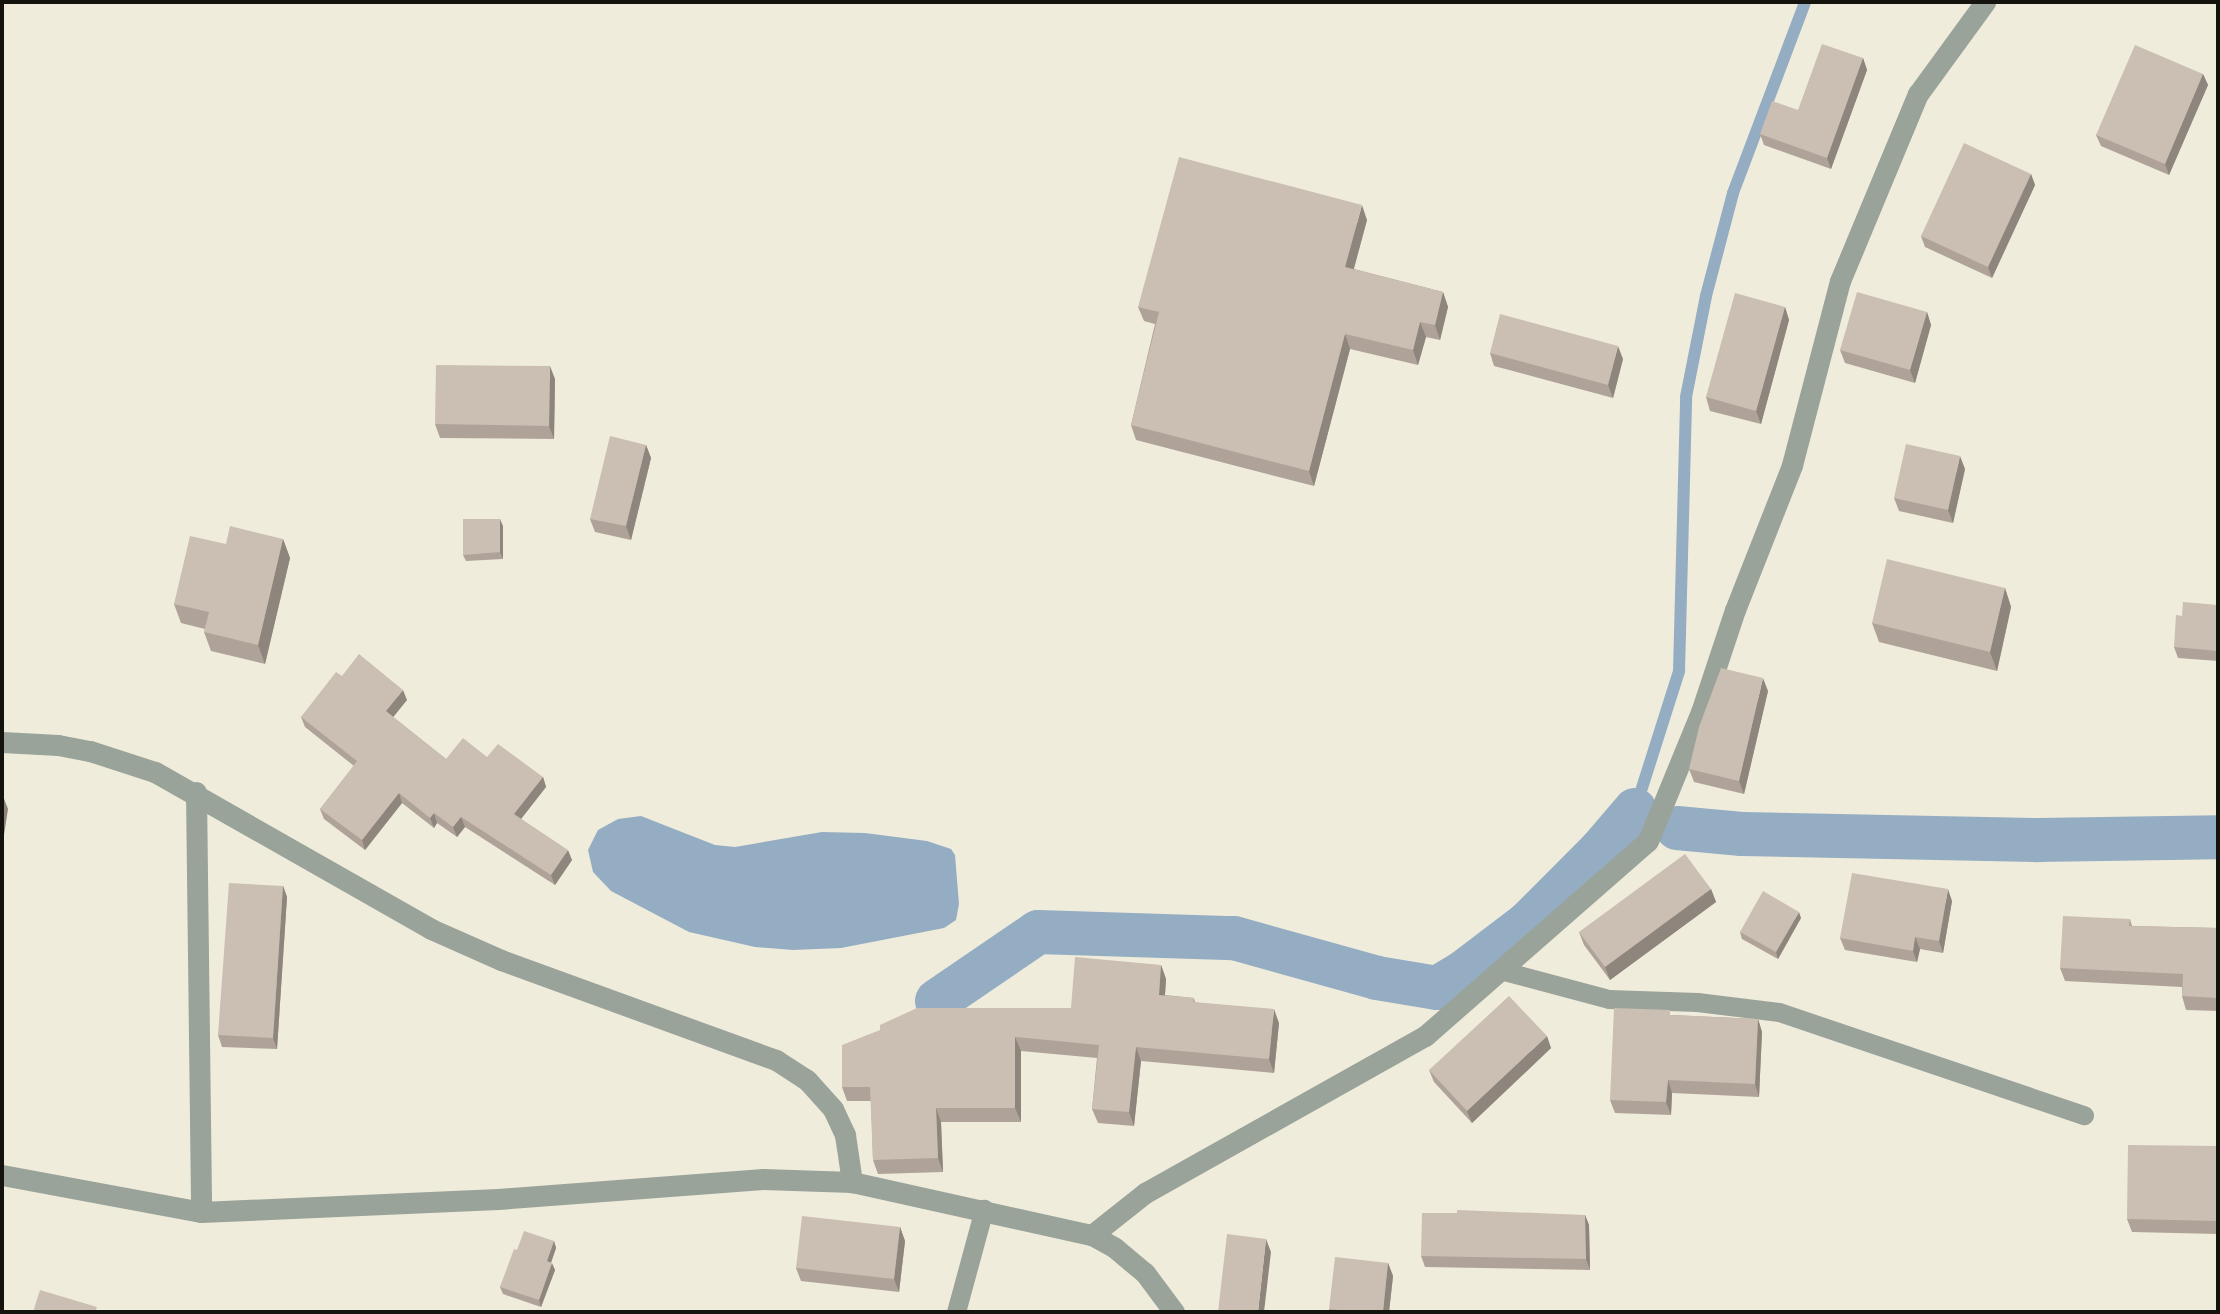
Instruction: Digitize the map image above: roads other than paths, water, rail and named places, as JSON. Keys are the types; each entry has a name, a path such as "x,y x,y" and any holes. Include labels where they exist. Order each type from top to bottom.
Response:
{"street":[{"path":"1092,1235 1145,1193 1425,1036 1648,841 1701,712 1735,610 1792,464 1840,281 1918,94 1985,2"},
{"path":"2,743 58,745 126,760 195,792 443,934 500,960 776,1060 807,1080 833,1109 847,1145 852,1182"},
{"path":"195,792 201,1212"},
{"path":"2,1175 201,1212 498,1199 763,1179 852,1182 1092,1235 1115,1248 1145,1273 1174,1312"}],"lane":[{"path":"1500,970 1609,999 1697,1002 1779,1012 2084,1115"},
{"path":"956,1312 984,1209"}],"water":[{"path":"641,816 715,845 735,847 822,832 865,833 927,841 951,849 955,855 959,904 956,920 944,928 841,948 793,950 755,947 689,932 611,891 593,872 588,850 598,830 618,819"}],"waterway":[{"path":"1635,810 1679,671 1686,397 1706,296 1733,193 1805,2"},
{"path":"937,1001 1038,932 1234,938 1377,978 1437,988 1465,971 1527,924 1600,851 1635,810"},
{"path":"1677,828 1742,834 2037,840 2218,837"}]}
